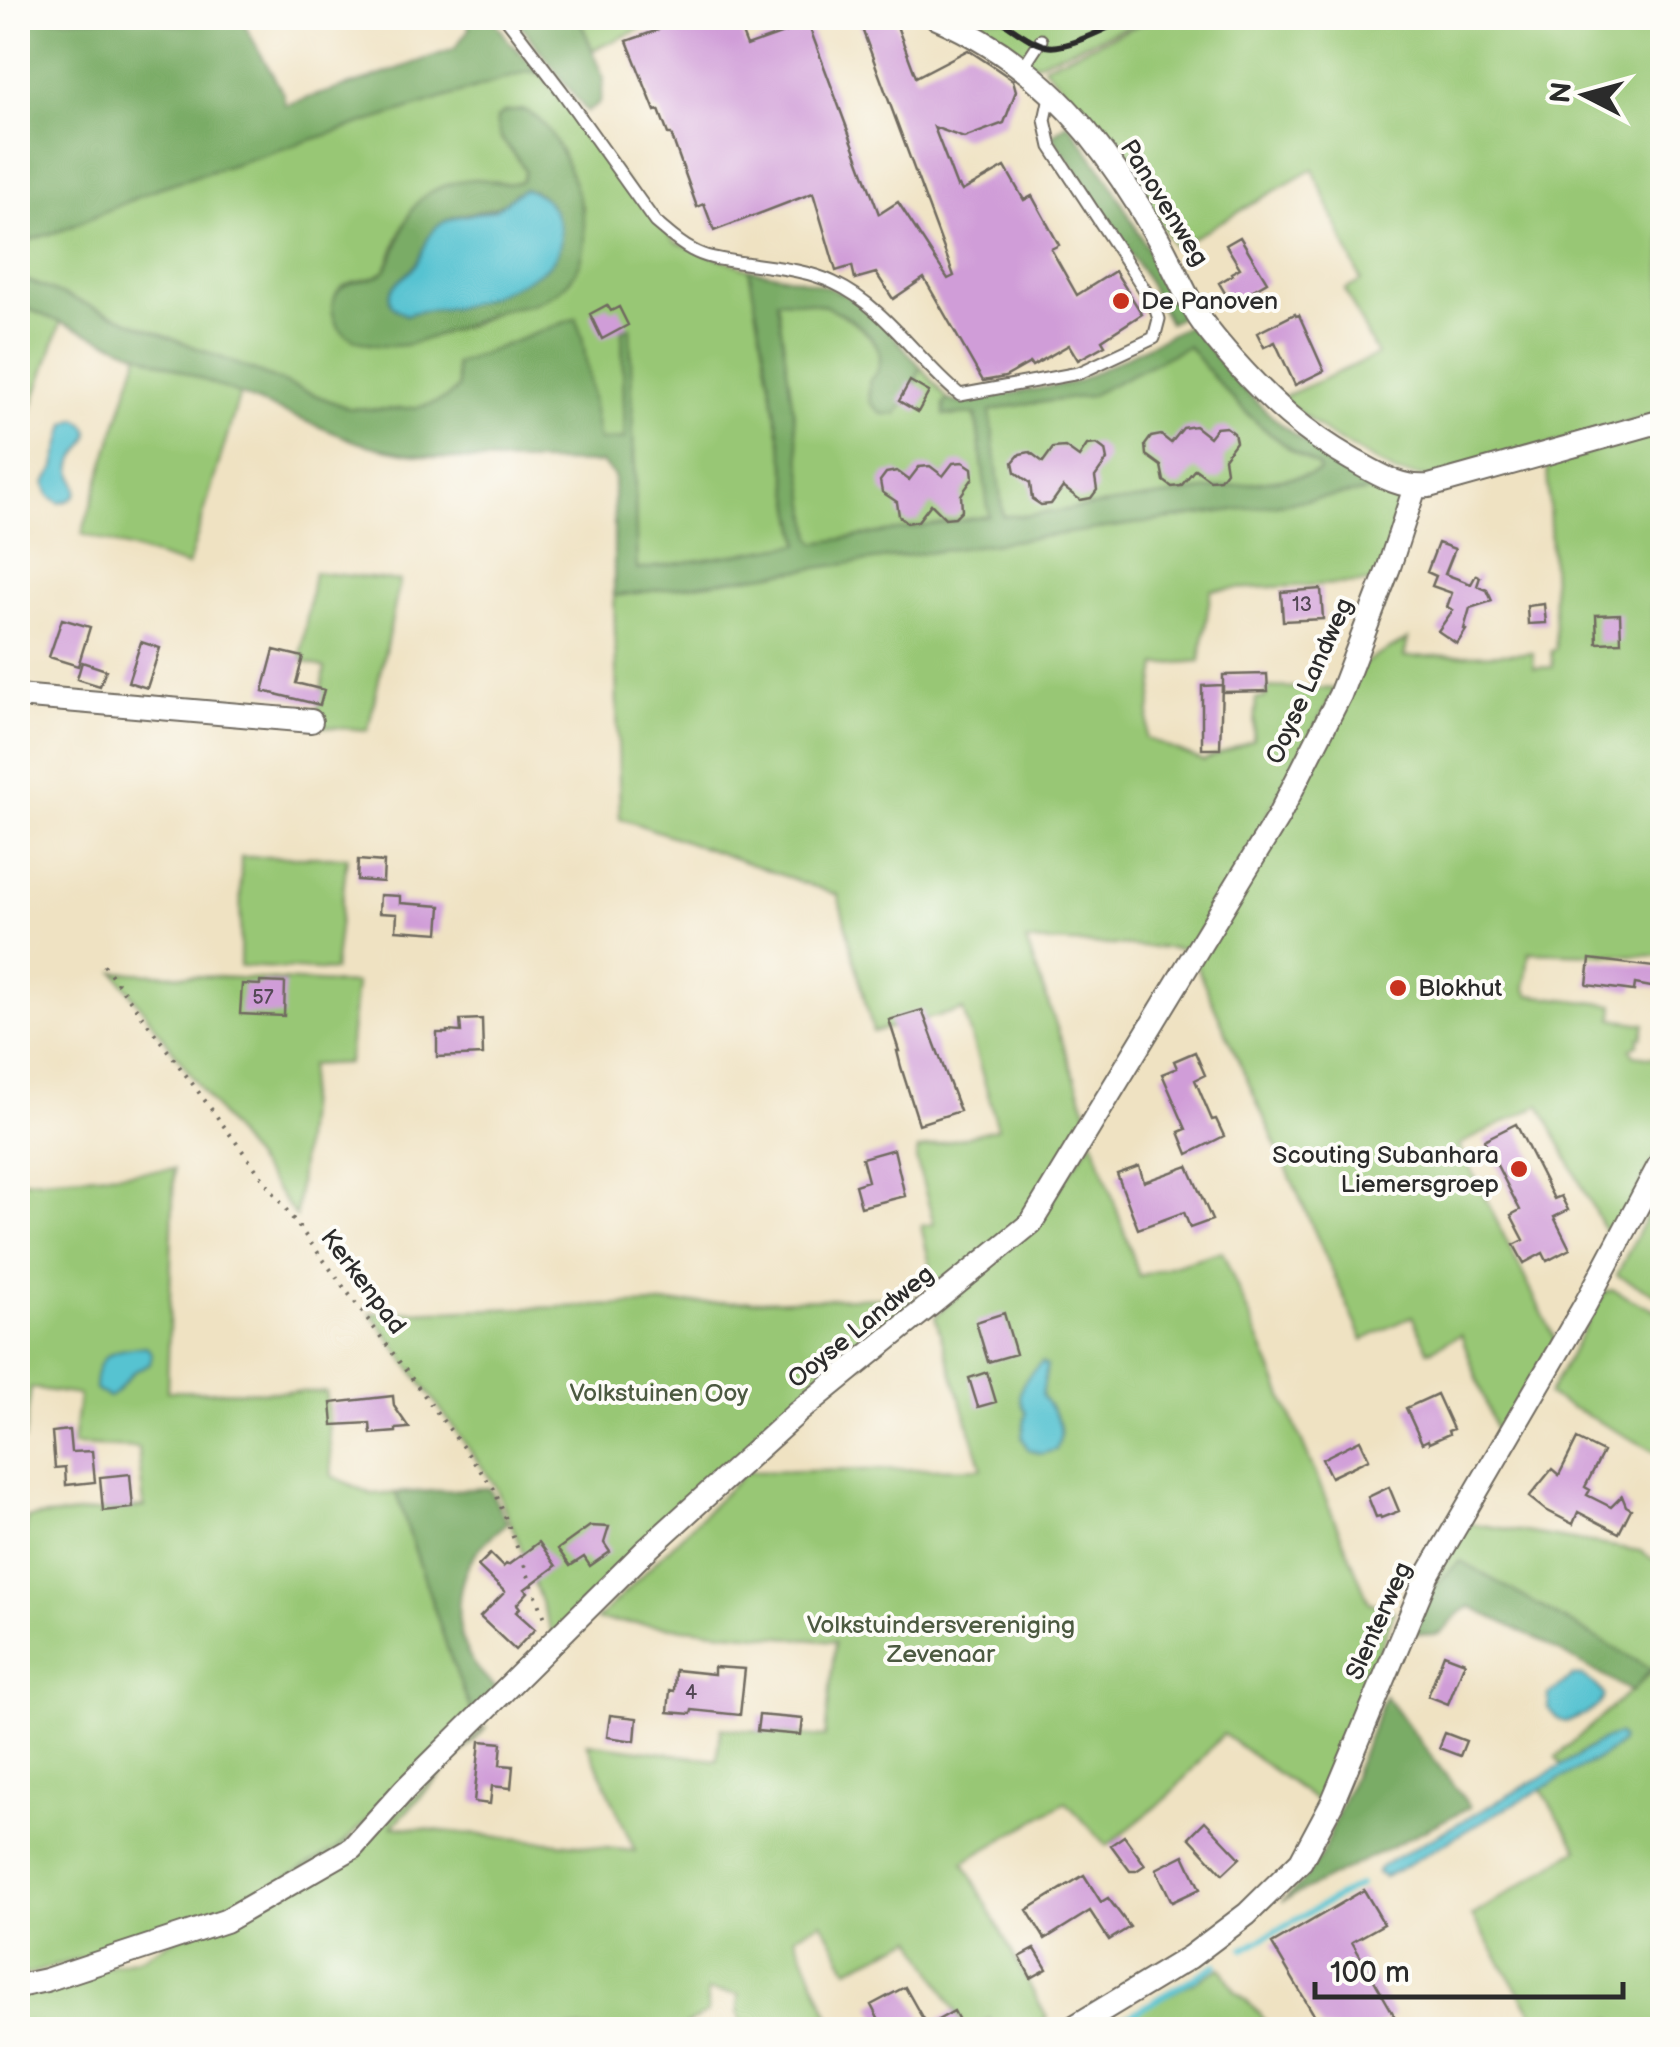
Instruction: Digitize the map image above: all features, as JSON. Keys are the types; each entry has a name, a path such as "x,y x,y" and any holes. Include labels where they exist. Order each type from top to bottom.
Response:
{"street":[{"name":"Panovenweg","path":"937,18 976,35 1022,68 1051,92 1088,134 1155,232 1198,315 1266,397 1319,441 1385,478 1415,487"},
{"path":"1415,487 1662,420"},
{"name":"Ooyse Landweg","path":"18,1986 225,1920 352,1848 405,1789 645,1550 798,1414 1031,1223 1287,800 1340,695 1390,567 1415,487"},
{"path":"18,696 311,720"},
{"name":"Slenterweg","path":"1069,2030 1190,1957 1247,1914 1301,1860 1332,1803 1427,1576 1594,1290 1662,1160"}],"lane":[{"path":"506,18 655,222 674,238 694,252 719,260 834,282 873,308 960,396 1079,373 1154,338 1159,320 1154,304 1051,146 1044,120 1051,92"},
{"path":"1022,68 1041,40"}],"path":[{"name":"Kerkenpad","path":"104,965 494,1489 554,1642"}],"green space":[{"path":"18,18 156,18 166,24 185,24 192,18 244,18 283,93 285,105 454,49 469,29 468,18 493,18 541,74 529,71 158,188 65,229 18,244"},
{"path":"515,18 579,18 604,79 600,102 587,112"},
{"path":"579,18 665,18 593,50"},
{"path":"958,18 1149,18 1034,64"},
{"path":"1155,18 1662,18 1662,413 1435,478 1396,473 1329,435 1281,398 1377,355 1345,290 1361,281 1313,169 1173,246 1133,174 1100,126 1043,66"},
{"path":"529,71 541,74 675,242 749,269 800,545 636,570 635,459 622,331 625,439 598,441 582,336 458,387 437,402 407,408 348,408 18,277 18,244 65,229 158,188","holes":["502,140 561,150 583,209 533,303 501,310 469,325 404,345 353,340 341,288 376,278 387,268 411,212 497,182 508,185 522,181 525,172 521,161"]},
{"path":"522,110 545,126 576,188 585,227 584,246 571,278 535,303 498,311 410,344 373,345 344,333 333,314 336,295 347,285 382,273 407,219 427,194 464,180 522,181 525,171 502,140 497,126 497,118 505,112","holes":["533,190 550,205 508,288 465,304 419,310 396,284 413,268 444,222 499,206 515,193"]},
{"path":"1068,123 1109,180 1184,315 1169,323 1143,273 1052,135"},
{"path":"749,269 807,281 848,297 876,318 920,366 912,391 901,408 896,414 882,414 870,402 869,381 877,370 878,349 864,330 826,306 777,300 812,538 816,543 989,516 976,414 944,415 948,400 959,403 1076,382 1191,324 1233,377 1282,425 1318,451 1386,489 614,596 614,476 602,463 447,458 357,442 18,305 18,277 348,408 407,408 437,402 458,387 455,364 576,318 599,441 625,439 622,330 630,327 637,570 800,544","holes":["1188,346 1263,428 1320,471 1003,516 990,411 1089,396"]},
{"path":"776,299 825,306 869,336 881,358 868,394 875,408 915,386 920,366 948,400 944,404 950,416 975,414 990,516 816,543 812,538"},
{"path":"18,305 61,322 23,434 18,433"},
{"path":"1188,346 1247,413 1321,471 1003,516 989,411 1089,396"},
{"path":"139,353 240,393 188,566 82,534"},
{"path":"1662,431 1662,603 1652,604 1655,644 1662,644 1662,956 1529,952 1525,988 1529,995 1614,1005 1613,1019 1645,1024 1638,1044 1630,1049 1634,1055 1657,1058 1662,1027 1662,1144 1611,1243 1540,1105 1459,1145 1556,1341 1500,1442 1461,1335 1428,1351 1412,1316 1363,1340 1196,965 1363,664 1408,639 1404,657 1533,653 1534,668 1553,667 1551,651 1556,649 1547,465"},
{"path":"1386,489 1400,500 1380,582 1211,590 1200,661 1157,665 1146,738 1203,761 1253,740 1256,699 1265,698 1267,687 1336,689 1194,949 1026,941 1090,1120 1037,1205 981,1264 934,1282 921,1226 934,1224 916,1159 918,1150 998,1128 963,1010 873,1032 838,895 620,818 614,596"},
{"path":"314,572 400,581 368,730 315,726 325,668 300,660"},
{"path":"241,857 347,857 334,971 240,966"},
{"path":"115,972 356,984 348,1063 310,1065 296,1217"},
{"name":"Volkstuindersvereniging Zevenaar","path":"1093,1139 1139,1276 1222,1251 1369,1602 1394,1612 1319,1803 1223,1734 1167,1798 1107,1846 1066,1802 964,1862 1047,2018 1029,2029 994,2029 990,2019 966,2029 914,1938 848,1969 822,1922 795,1936 835,2029 744,2029 738,2012 739,1994 708,1991 707,2013 679,2029 18,2029 18,1988 141,1958 389,1820 483,1728 393,1826 635,1851 587,1743 717,1760 721,1728 825,1737 835,1642 597,1620 746,1472 982,1468 935,1317 1035,1223"},
{"path":"174,1169 167,1391 326,1392 332,1476 371,1494 396,1493 475,1721 339,1847 236,1910 23,1976 18,1953 18,1596 27,1518 144,1507 138,1448 73,1445 79,1395 31,1388 24,1440 18,1439 18,1181"},
{"path":"1662,1184 1662,1298 1617,1275"},
{"path":"1612,1290 1662,1314 1662,1455 1548,1395 1604,1293"},
{"name":"Volkstuinen Ooy","path":"916,1296 553,1636 495,1485 371,1313"},
{"path":"489,1488 507,1523 470,1562 461,1585 458,1611 465,1648 481,1673 502,1694 475,1721 396,1493"},
{"path":"1469,1523 1640,1551 1662,1565 1662,1656 1651,1669 1460,1561 1427,1593"},
{"path":"1460,1561 1651,1669 1632,1692 1530,1635 1470,1607 1439,1633 1415,1633 1427,1593"},
{"path":"1662,1663 1662,2029 1614,2029 1613,2019 1542,2029 1472,1916 1578,1849 1541,1789 1620,1744 1620,1736 1602,1740 1561,1765 1556,1757"},
{"path":"1385,1696 1470,1807 1281,1902 1301,1884 1321,1856"},
{"path":"1221,1968 1235,1991 1260,2013 1269,2029 1103,2029"}],"water":[{"path":"524,189 542,197 557,217 560,244 551,263 519,284 462,306 406,315 394,307 391,291 412,270 435,228 453,218 493,210"},
{"path":"77,419 89,430 89,436 72,465 75,496 60,503 49,496 45,483 54,470 66,424"},
{"path":"146,1346 152,1354 150,1364 133,1372 109,1397 95,1390 98,1367 108,1355"},
{"path":"1042,1362 1047,1366 1042,1395 1058,1421 1060,1434 1056,1450 1040,1454 1028,1449 1022,1437 1026,1412 1020,1391"},
{"path":"1582,1676 1597,1686 1603,1700 1584,1715 1562,1721 1548,1708 1549,1695 1572,1677"},
{"path":"1618,1734 1620,1744 1603,1756 1397,1871 1384,1877 1377,1873 1392,1860"}],"building":[{"path":"685,18 736,18 747,46 792,30 788,18 806,18 879,214 898,202 948,279 954,276 858,18 894,18 916,77 968,50 1013,80 1016,91 1004,123 964,138 934,127 957,187 962,191 1005,167 1024,200 1032,196 1059,245 1051,249 1077,295 1115,271 1142,314 1102,340 1105,345 1078,360 1069,345 1032,366 1030,363 1005,377 983,381 924,278 893,299 876,273 855,279 852,266 836,271 813,193 714,231 704,204 697,207 671,134 659,110 655,111 627,41"},
{"path":"1240,237 1267,282 1229,300 1219,283 1240,268 1226,245"},
{"path":"607,305 611,311 619,307 628,325 602,339 590,314"},
{"path":"1299,315 1324,371 1295,385 1275,342 1264,347 1257,333"},
{"path":"910,381 929,392 918,412 899,401"},
{"path":"1195,426 1209,437 1216,428 1226,427 1234,433 1236,442 1224,458 1226,471 1220,479 1210,480 1195,469 1181,486 1172,487 1164,481 1161,466 1146,455 1145,445 1151,437 1161,435 1171,443 1183,428"},
{"path":"1097,444 1105,450 1107,460 1095,477 1097,490 1091,498 1080,500 1063,487 1051,504 1041,505 1032,499 1030,483 1015,472 1013,462 1020,454 1030,452 1043,462 1053,448 1065,447 1079,457 1087,445"},
{"path":"963,462 972,468 973,478 961,495 962,510 955,517 945,518 931,504 918,521 907,523 899,516 897,502 882,492 880,481 886,473 897,471 909,480 919,467 930,466 943,476 953,463"},
{"path":"1438,543 1455,549 1445,574 1471,584 1476,575 1480,577 1477,586 1487,590 1492,601 1470,608 1466,630 1457,644 1438,631 1453,610 1447,607 1452,593 1432,586 1436,576 1427,572"},
{"path":"1321,589 1323,619 1283,621 1281,592"},
{"path":"1544,604 1546,623 1528,624 1527,606"},
{"path":"1620,614 1621,642 1597,643 1596,615"},
{"path":"62,619 90,627 78,666 49,657"},
{"path":"141,642 160,648 147,688 128,682"},
{"path":"274,650 303,657 296,683 324,690 320,705 263,691"},
{"path":"82,662 106,670 100,686 77,679"},
{"path":"1267,674 1268,691 1223,692 1223,675"},
{"path":"1222,685 1220,749 1202,749 1202,686"},
{"path":"358,860 384,862 383,882 357,880"},
{"path":"380,895 400,896 400,903 441,906 439,933 396,930 397,914 379,913"},
{"path":"1590,959 1662,968 1662,989 1635,984 1634,991 1587,985"},
{"path":"285,983 284,1016 240,1014 242,984"},
{"path":"922,1010 960,1111 919,1124 889,1020"},
{"path":"482,1019 483,1055 437,1057 437,1033 461,1032 460,1020"},
{"path":"1195,1052 1205,1075 1195,1080 1212,1120 1216,1119 1224,1136 1188,1154 1179,1132 1186,1129 1162,1074 1177,1068 1174,1061"},
{"path":"1516,1124 1554,1199 1561,1196 1568,1210 1554,1217 1570,1249 1547,1261 1543,1253 1524,1263 1514,1245 1524,1240 1511,1215 1520,1210 1484,1140"},
{"path":"894,1149 905,1196 861,1207 855,1185 868,1181 862,1158"},
{"path":"1139,1166 1144,1182 1188,1166 1212,1220 1190,1228 1184,1212 1138,1229 1117,1174"},
{"path":"1004,1313 1016,1354 988,1362 976,1322"},
{"path":"987,1372 996,1402 978,1407 969,1378"},
{"path":"1437,1394 1453,1429 1422,1443 1406,1408"},
{"path":"393,1396 394,1406 409,1428 371,1434 370,1423 333,1425 331,1403"},
{"path":"69,1430 71,1452 92,1451 95,1482 66,1485 65,1467 55,1468 52,1432"},
{"path":"1577,1439 1603,1452 1585,1487 1590,1490 1587,1495 1611,1507 1622,1496 1631,1509 1619,1533 1578,1512 1573,1524 1529,1497 1552,1469 1559,1475"},
{"path":"1360,1440 1369,1459 1331,1477 1322,1459"},
{"path":"130,1474 133,1508 103,1511 100,1477"},
{"path":"1389,1487 1399,1511 1376,1517 1368,1497"},
{"path":"590,1526 609,1527 604,1543 610,1552 590,1566 584,1557 570,1566 558,1549"},
{"path":"539,1542 556,1566 525,1589 528,1592 517,1604 520,1608 516,1612 535,1629 515,1650 480,1617 505,1592 478,1566 490,1554 503,1567"},
{"path":"1444,1654 1465,1662 1448,1704 1428,1696"},
{"path":"714,1667 745,1669 740,1715 668,1712 675,1670 714,1674"},
{"path":"610,1715 637,1718 635,1741 607,1737"},
{"path":"759,1715 803,1719 801,1735 757,1731"},
{"path":"1445,1733 1466,1741 1460,1756 1439,1748"},
{"path":"480,1741 502,1743 500,1765 513,1766 511,1788 492,1786 490,1804 474,1802"},
{"path":"1205,1821 1240,1858 1223,1874 1189,1837"},
{"path":"1124,1836 1145,1865 1136,1871 1130,1871 1111,1845"},
{"path":"1184,1855 1200,1889 1172,1902 1156,1869"},
{"path":"1084,1875 1101,1902 1108,1898 1130,1927 1109,1940 1090,1911 1045,1939 1027,1910"},
{"path":"1364,1890 1384,1924 1352,1942 1394,2015 1370,2030 1323,2030 1272,1944"},
{"path":"1035,1949 1047,1969 1031,1978 1020,1957"},
{"path":"905,1987 927,2026 954,2011 964,2030 884,2030 871,2005"}],"waterway":[{"path":"1244,1949 1359,1885"},
{"path":"1105,2030 1216,1965"}],"railway":[{"path":"997,18 1033,41 1054,47 1129,18"}],"place":[{"name":"De Panoven","path":"1121,301"},
{"name":"Blokhut","path":"1398,988"},
{"name":"Scouting Subanhara Liemersgroep","path":"1519,1169"}]}
